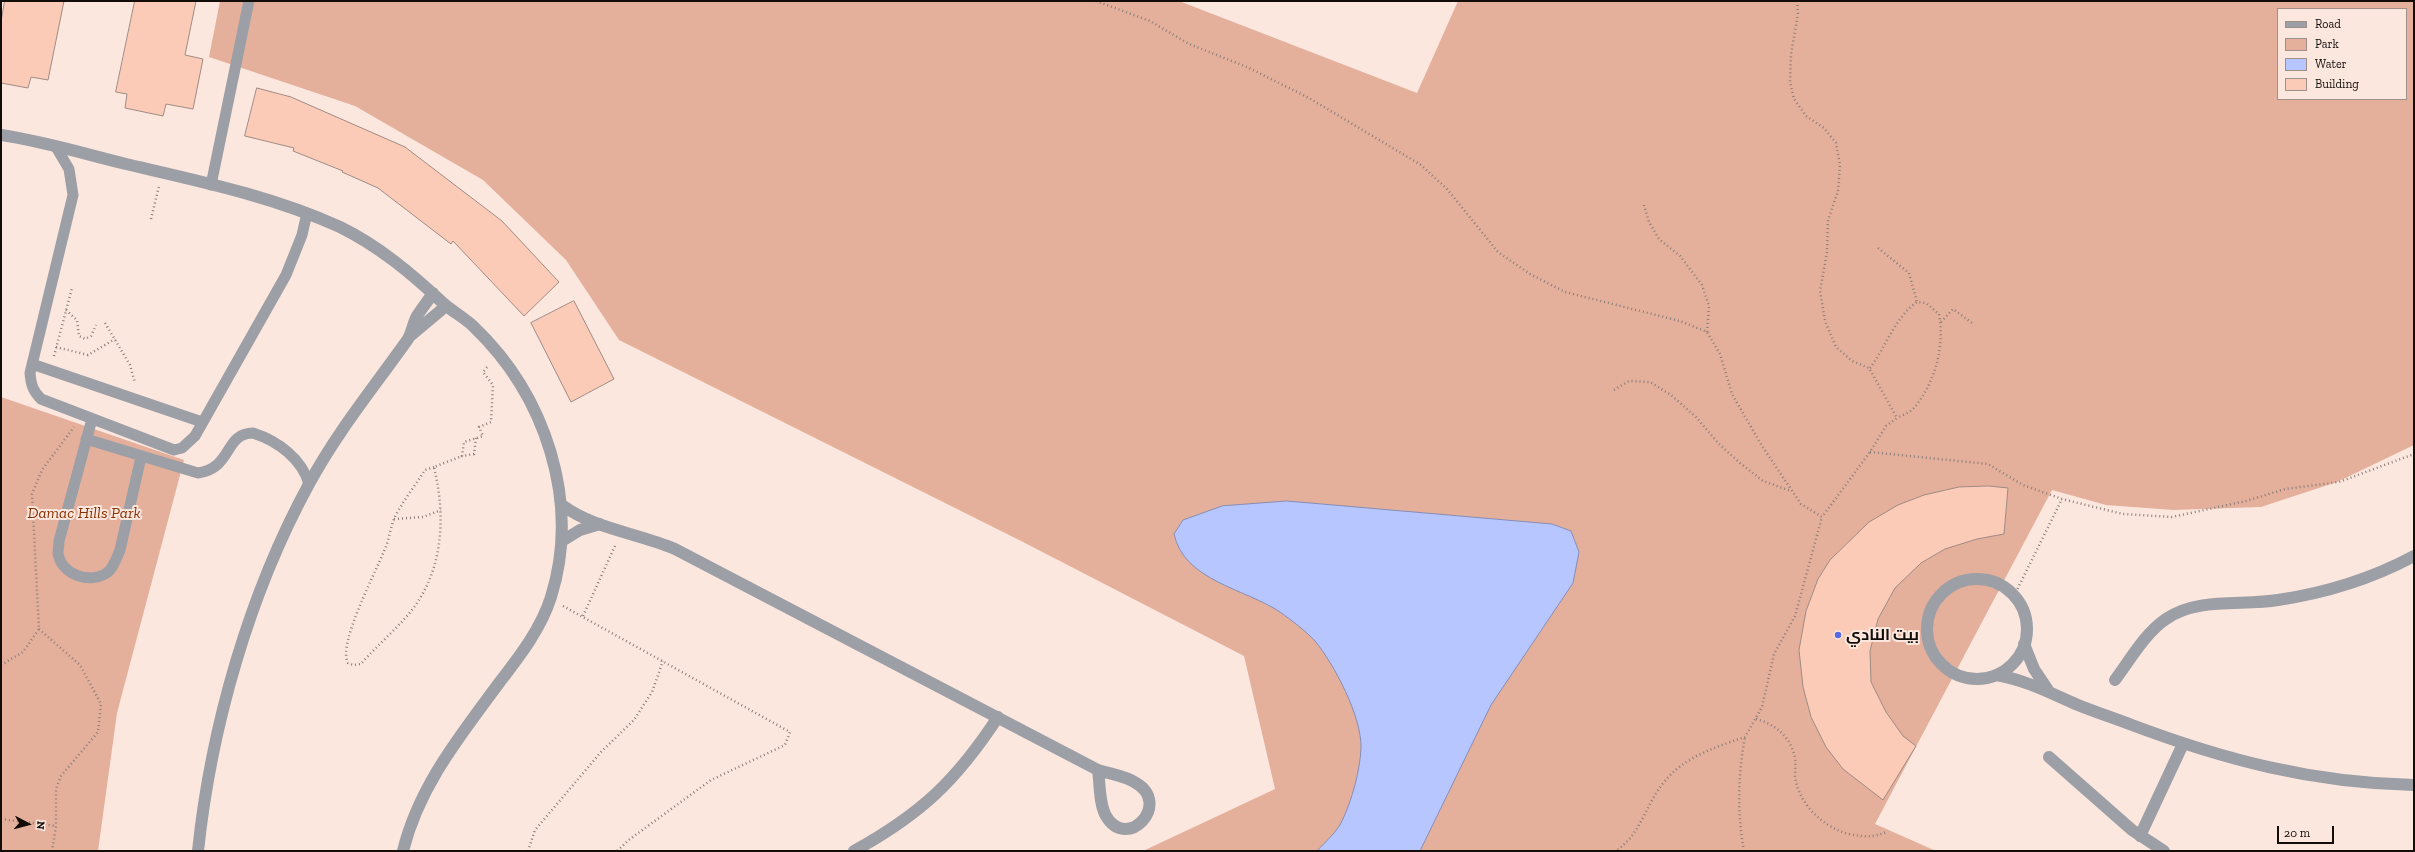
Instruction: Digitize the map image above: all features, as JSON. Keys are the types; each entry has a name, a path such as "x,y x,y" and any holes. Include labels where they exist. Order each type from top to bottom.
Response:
{"street":[{"path":"1,134 261,197 307,213 343,229 377,249 409,272 446,306 473,326 498,353 528,395 546,435 558,478 562,505 562,541 550,598 522,653 454,744 428,784 409,827 403,851"},
{"path":"409,337 417,316 433,293"},
{"path":"198,851 202,816 216,740 236,665 260,593 282,538 308,484 340,432 409,337 446,306"},
{"path":"562,505 580,517 649,538 675,549 1098,770 1136,782 1145,790 1149,801 1149,813 1143,823 1133,828 1122,828 1112,824 1105,815 1098,770"},
{"path":"562,541 580,530 600,524"},
{"path":"2115,680 2156,627 2165,619 2187,608 2198,606 2251,604 2307,595 2359,580 2414,556"},
{"path":"2049,691 2034,669 2024,644 2025,619 2014,596 1996,583 1973,579 1952,586 1935,602 1930,612 1927,635 1930,646 1942,665 1952,672 1973,679 1996,675 2023,681 2078,704 2183,744 2256,766 2298,775 2375,784 2414,785"},
{"path":"1996,675 2010,666 2024,644"},
{"path":"854,851 915,813 947,784 976,751 998,717"},
{"path":"2140,836 2183,744"},
{"path":"2049,756 2140,836 2164,851"}],"lane":[{"path":"211,185 249,1"},
{"path":"56,147 69,169 73,181 73,195 30,373 34,392 41,399 174,450 182,448 190,443 286,275 302,235 307,213"},
{"path":"32,364 202,422"},
{"path":"87,417 86,439 61,529 58,554 64,565 73,574 85,578 97,577 108,572 115,562 120,550 141,457"},
{"path":"86,439 189,472 206,472 220,463 236,438 247,433 253,434 296,459 302,466 308,484"}],"path":[{"path":"1096,1 1150,21 1189,44 1247,67 1282,84 1309,98 1420,165 1447,189 1498,252 1530,274 1565,292 1680,321 1707,332"},
{"path":"1797,1 1798,14 1791,54 1790,82 1793,93 1806,116 1824,128 1836,143 1840,165 1838,191 1828,220 1827,252 1820,291 1824,322 1836,347 1852,362 1869,368 1897,418"},
{"path":"151,219 162,172"},
{"path":"1644,205 1649,222 1659,239 1680,256 1702,285 1709,306 1707,332 1720,354 1732,394 1791,491 1801,504 1822,517"},
{"path":"1878,248 1909,273 1917,302"},
{"path":"50,370 72,288"},
{"path":"1744,851 1740,828 1739,800 1741,758 1745,737 1762,708 1774,654 1795,616 1822,517 1870,452 1886,426 1912,410 1930,383 1939,354 1942,330 1939,314 1926,304 1917,302 1906,310 1882,351 1869,368"},
{"path":"1941,322 1953,309 1972,323"},
{"path":"66,310 77,320 79,336 85,339 91,336 96,325"},
{"path":"105,323 130,365 140,401"},
{"path":"56,347 88,355 115,339"},
{"path":"462,456 464,442 483,436 479,427 491,422 493,385 483,372 498,353"},
{"path":"1614,390 1629,381 1650,382 1671,395 1696,416 1719,444 1763,481 1791,491"},
{"path":"1,665 23,652 39,629 32,494 42,470 87,417"},
{"path":"434,467 441,510 440,537 434,569 417,603 361,664 353,665 348,662 345,654 349,637 361,602 385,550 394,519 425,470 462,456 474,454 476,438"},
{"path":"1870,452 1988,464 2023,485 2062,499 2123,514 2172,517 2246,501 2285,489 2339,482 2414,454"},
{"path":"2014,596 2062,499"},
{"path":"394,519 423,517 441,510"},
{"path":"583,616 622,530"},
{"path":"550,598 790,732 785,745 711,780 630,839 617,851"},
{"path":"39,629 80,664 101,704 98,732 61,776 56,789 56,826 52,851"},
{"path":"528,851 535,830 601,752 624,732 637,716 652,692 663,661"},
{"path":"1756,719 1774,726 1787,739 1795,757 1798,787 1802,798 1816,816 1834,828 1850,834 1876,837 1888,831"},
{"path":"1616,851 1640,826 1665,780 1693,758 1745,737"},
{"path":"1,819 56,826"}],"green space":[{"path":"220,1 1179,1 1417,93 1458,1 2414,1 2414,445 2337,482 2261,507 2173,510 2106,505 2052,490 1875,824 1936,851 1143,851 1275,789 1244,656 1023,542 619,340 566,260 483,180 355,106 209,57"},
{"name":"Damac Hills Park","path":"1,397 184,460 117,713 98,851 1,851"}],"water":[{"path":"1287,501 1552,524 1571,531 1579,552 1573,583 1491,705 1420,851 1317,851 1334,833 1346,813 1359,766 1361,748 1360,735 1357,721 1346,692 1330,663 1315,641 1307,633 1280,612 1218,582 1203,573 1190,563 1180,550 1174,534 1183,520 1222,506"}],"building":[{"path":"5,1 64,1 48,80 31,77 28,88 1,83 1,22"},
{"path":"135,1 196,1 185,55 203,59 193,109 166,104 163,116 125,108 127,94 116,92"},
{"path":"257,88 291,97 405,147 502,221 559,282 524,316 453,241 451,244 378,188 342,172 343,171 293,151 294,148 245,136"},
{"path":"574,301 614,379 571,402 531,323"},
{"name":"بيت النادي","path":"1989,486 2008,488 2004,534 1977,539 1945,549 1921,563 1895,588 1878,619 1870,651 1871,682 1886,712 1903,736 1916,746 1883,800 1843,769 1826,747 1811,717 1803,687 1799,650 1806,611 1818,579 1830,560 1869,522 1898,505 1924,495 1959,487"}],"place":[{"name":"بيت النادي","path":"1838,635"}]}
